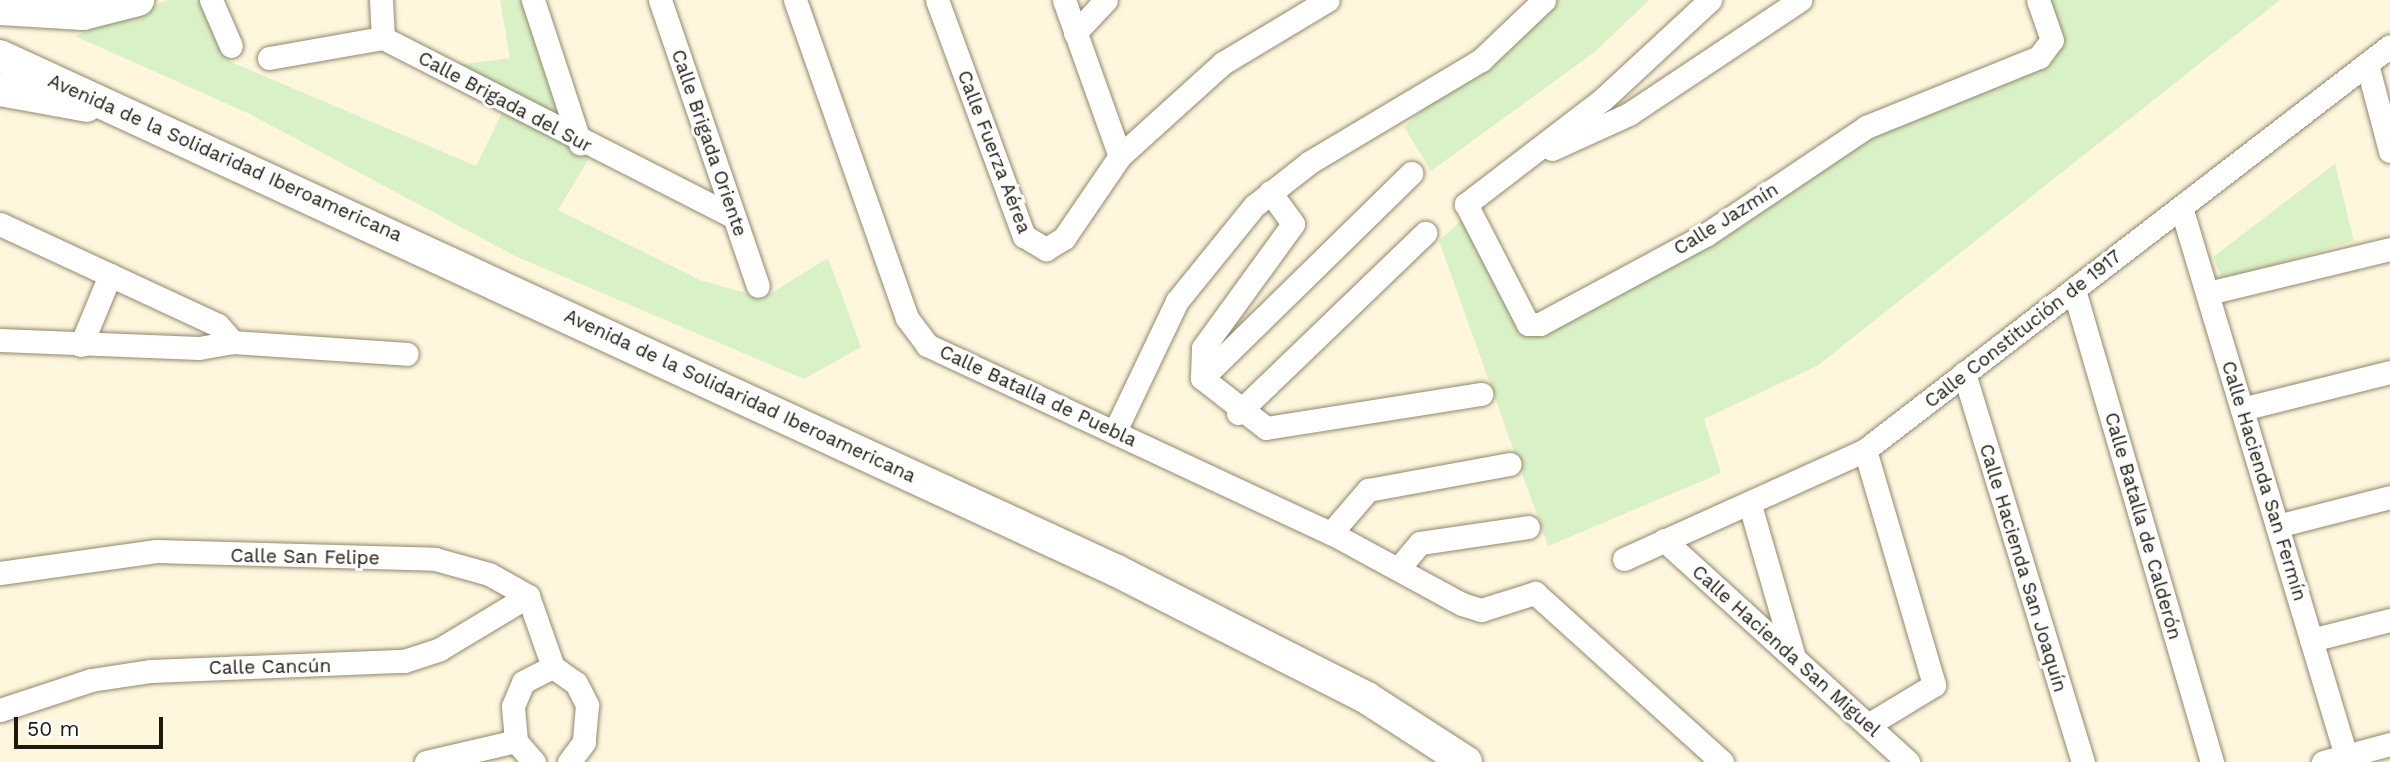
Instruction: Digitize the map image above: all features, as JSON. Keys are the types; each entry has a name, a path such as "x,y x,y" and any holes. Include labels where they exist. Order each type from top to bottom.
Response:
{"highway":[{"path":"0,9 83,14 138,0"},
{"name":"Avenida de la Solidaridad Iberoamericana","path":"0,56 106,107 336,207 1117,572 1367,698 1466,762"},
{"path":"0,90 47,103 106,107"}],"street":[{"path":"211,0 231,46"},
{"path":"269,58 383,38 382,0"},
{"path":"533,0 580,142"},
{"name":"Calle Brigada Oriente","path":"660,0 758,286"},
{"name":"Calle Batalla de Puebla","path":"795,0 916,333 946,355 1331,533 1481,610 1535,593 1721,762"},
{"name":"Calle Fuerza Aérea","path":"937,0 1024,236 1034,247 1046,249 1063,238 1120,156 1223,63 1328,0"},
{"path":"1064,0 1120,156"},
{"path":"1075,33 1106,0"},
{"path":"1115,431 1177,301 1270,192 1310,162 1445,86 1544,0"},
{"name":"Calle Jazmín","path":"1710,0 1603,99 1511,169 1465,209 1523,319 1534,325 1707,234 1866,127 2039,57 2052,40 2038,0"},
{"name":"Calle Jazmín","path":"1511,169 1629,114 1801,0"},
{"name":"Calle Brigada del Sur","path":"383,38 580,142 733,216"},
{"name":"Calle Constitución de 1917","path":"1624,559 1751,505 1865,450 2390,46"},
{"path":"2367,64 2390,151"},
{"path":"1202,378 1411,173"},
{"path":"1270,192 1293,225 1203,348 1202,378 1238,412 1265,428 1290,428 1481,394"},
{"name":"Calle Hacienda San Fermín","path":"2181,207 2346,756"},
{"path":"0,224 218,325 233,342"},
{"path":"1238,412 1425,233"},
{"path":"2208,293 2390,248"},
{"path":"81,345 110,275"},
{"name":"Calle Batalla de Calderón","path":"2074,289 2213,762"},
{"path":"0,340 200,348 233,342 407,354"},
{"path":"2242,409 2390,372"},
{"name":"Calle Hacienda San Joaquín","path":"1964,373 2082,762"},
{"path":"1865,450 1934,685 1868,725"},
{"path":"1331,533 1368,490 1510,464"},
{"path":"2277,526 2390,497"},
{"path":"1751,505 1793,654"},
{"path":"1398,569 1424,541 1528,527"},
{"name":"Calle Hacienda San Miguel","path":"1664,540 1793,654 1908,762"},
{"name":"Calle San Felipe","path":"0,573 156,551 435,559 489,574 528,596"},
{"path":"528,596 552,667 576,682 587,705 584,742 569,762"},
{"name":"Calle Cancún","path":"0,710 91,680 151,671 404,661 440,649 528,596"},
{"path":"2311,640 2390,620"},
{"path":"534,762 516,741 511,717 517,693 533,674 552,667"},
{"path":"426,762 454,761 516,741"},
{"path":"2323,762 2390,744"}],"green space":[{"path":"168,0 204,0 229,61 476,166 502,113 591,155 558,210 700,280 763,298 828,258 861,347 804,379 515,256 250,114 75,36"},
{"path":"500,0 526,0 562,121 458,65 510,58"},
{"path":"1544,0 1649,0 1596,51 1431,171 1404,127"},
{"path":"2038,0 2280,0 1817,366 1704,419 1721,473 1548,546 1439,241 1467,215 1528,323 1707,234 1866,127 2045,53"},
{"path":"2335,164 2354,241 2223,280 2213,257"}]}
